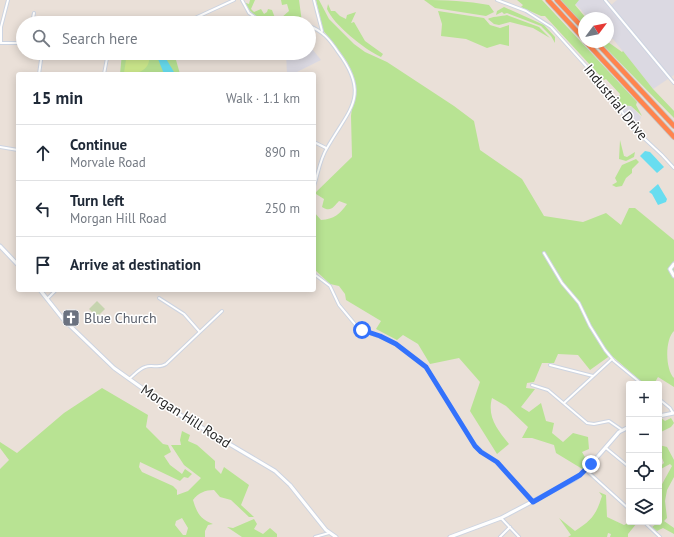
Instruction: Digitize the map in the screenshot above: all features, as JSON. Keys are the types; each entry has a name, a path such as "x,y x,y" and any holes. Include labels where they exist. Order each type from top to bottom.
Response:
{"highway":[{"path":"548,0 578,33"},
{"path":"557,0 578,23"},
{"path":"592,48 674,137"},
{"path":"602,48 673,125"}],"main road":[{"path":"0,246 16,263"},
{"path":"674,264 670,268 674,276"},
{"name":"Morgan Hill Road","path":"42,292 63,319 114,368 193,422 275,471 290,485 329,533 336,537"},
{"path":"662,415 673,413"},
{"path":"451,537 501,518 533,502 586,470 622,430 626,428"}],"street":[{"path":"8,0 1,27 0,43 16,43"},
{"path":"199,16 234,0"},
{"path":"242,0 249,13 254,16"},
{"path":"314,0 322,31 346,63 356,94 353,106 326,148 316,180"},
{"name":"Industrial Drive","path":"497,0 526,11 550,27 606,88 634,128 674,168"},
{"path":"605,0 674,83"},
{"path":"316,29 322,31"},
{"path":"39,72 41,60"},
{"path":"104,72 107,60"},
{"path":"316,143 326,148"},
{"path":"0,147 16,150"},
{"path":"544,253 562,283 578,302 592,330 612,359 638,381"},
{"path":"316,276 330,286 339,305 360,328 396,344 426,367 475,446 481,452 497,462 533,502"},
{"path":"47,299 54,292"},
{"path":"159,298 184,314 200,332"},
{"path":"129,379 146,366 162,367 222,311"},
{"path":"564,403 612,359"},
{"path":"550,365 593,376"},
{"path":"532,385 548,390 588,423 610,422 622,430"},
{"path":"662,401 670,408 673,413"},
{"path":"606,448 626,465"},
{"path":"586,470 626,506"},
{"path":"501,518 519,537"},
{"path":"647,525 660,537"},
{"path":"500,537 510,527"},
{"path":"315,537 329,533"}],"shaded area":[{"path":"576,0 607,0 611,5 617,0 674,0 674,75 653,89 614,40 614,12 583,12 574,2"},
{"path":"316,54 321,60 297,72 287,72 286,60 316,60"},
{"path":"625,105 632,107 641,117 640,120 633,125 621,107"}],"green space":[{"path":"250,0 255,0 251,9 254,12 261,9 264,14 268,9 272,10 274,16 256,16 245,5 246,3 249,4"},
{"path":"281,0 299,0 301,16 283,16 289,11 287,4 282,5"},
{"path":"316,0 319,0 329,19 354,44 365,52 387,62 474,121 480,150 522,179 544,216 583,222 606,213 621,225 629,208 635,208 674,240 674,331 669,340 667,354 669,368 674,378 674,387 658,377 656,381 641,381 611,355 590,370 578,355 558,354 554,363 542,363 534,382 527,383 526,388 535,389 521,407 529,412 541,403 546,421 554,423 552,433 563,442 573,433 588,437 589,449 582,452 589,464 584,470 556,453 554,445 532,438 522,438 528,427 506,406 492,398 492,417 497,428 509,444 497,454 470,411 480,382 459,358 430,364 418,344 403,335 397,340 376,329 381,321 346,300 345,294 339,286 330,284 316,271 316,214 321,220 330,218 342,211 347,204 339,201 332,208 325,209 322,207 324,199 316,194 316,192 352,157 351,116 355,81 347,62 323,30"},
{"path":"424,0 456,1 489,5 494,12 486,16 435,8"},
{"path":"517,0 542,0 578,39 578,48 587,48 637,102 636,105 642,116 631,106 621,105 618,100 620,94 606,79 604,80 545,16 541,16 521,7 523,5"},
{"path":"561,0 579,0 575,5 581,12 578,12 578,18"},
{"path":"328,4 331,11 335,11 346,19 347,15 356,12 351,23 354,22 365,41 383,54 381,57 358,43 336,22 327,9"},
{"path":"504,7 544,25 555,37 555,43 551,36 541,26 507,13 504,14 502,12 496,15 497,11"},
{"path":"438,11 484,18 490,25 500,28 509,25 509,46 500,44 487,48 466,39 441,36 442,24"},
{"path":"507,15 539,27 550,38 533,28 510,22 499,25 494,24 488,19"},
{"path":"614,46 622,52 623,51 653,89 674,111 674,118 606,48 614,48"},
{"path":"121,60 176,60 179,72 120,72"},
{"path":"126,60 149,60 146,68 139,72 124,72"},
{"path":"620,140 624,156 627,157 635,152 634,157 626,161 619,159"},
{"path":"636,159 639,162 632,169 632,173 626,178 622,186 616,187 612,185 617,182 615,178 622,165"},
{"path":"97,301 105,309 97,317 89,309"},
{"path":"102,388 148,415 146,427 163,444 168,445 171,452 164,456 170,465 182,474 185,469 192,474 188,478 184,477 180,481 140,462 139,467 142,472 173,486 177,490 177,495 188,491 201,478 184,465 171,445 181,445 180,440 182,431 190,435 188,441 197,445 215,461 215,468 221,474 224,467 249,485 241,505 254,517 249,517 231,500 220,497 214,490 211,490 199,494 193,500 200,515 205,520 213,524 208,525 205,531 205,537 0,537 0,469 9,460 0,448 0,442 17,453 64,413","holes":["182,518 188,528 186,535 183,535 175,525 176,521"]},
{"path":"671,418 674,423 671,427 662,432 662,419 665,421"},
{"path":"662,446 667,447 674,460 674,477 667,490 665,501 667,518 664,521 674,528 674,534 663,528 657,531 652,527 655,525 662,525 662,484 672,466 670,464 662,468 662,465 664,463 662,458"},
{"path":"599,492 606,495 607,517 624,525 635,525 628,534 628,537 610,537 611,534 608,533 607,537 568,537 571,535 559,518 575,531 586,524 593,516 598,508 602,496"},
{"path":"254,519 257,524 254,529 263,534 270,528 277,534 277,537 242,537 227,527 233,528"}],"water":[{"path":"158,60 167,60 174,72 163,72"},
{"path":"645,151 650,152 664,167 657,173 640,156"},
{"path":"658,184 667,199 666,202 658,205 652,194 649,192"}],"place":[{"name":"Blue Church","path":"71,318"}],"route":[{"path":"362,330 380,336 396,344 426,367 475,446 481,452 494,459 533,502 580,475 591,464"}]}
